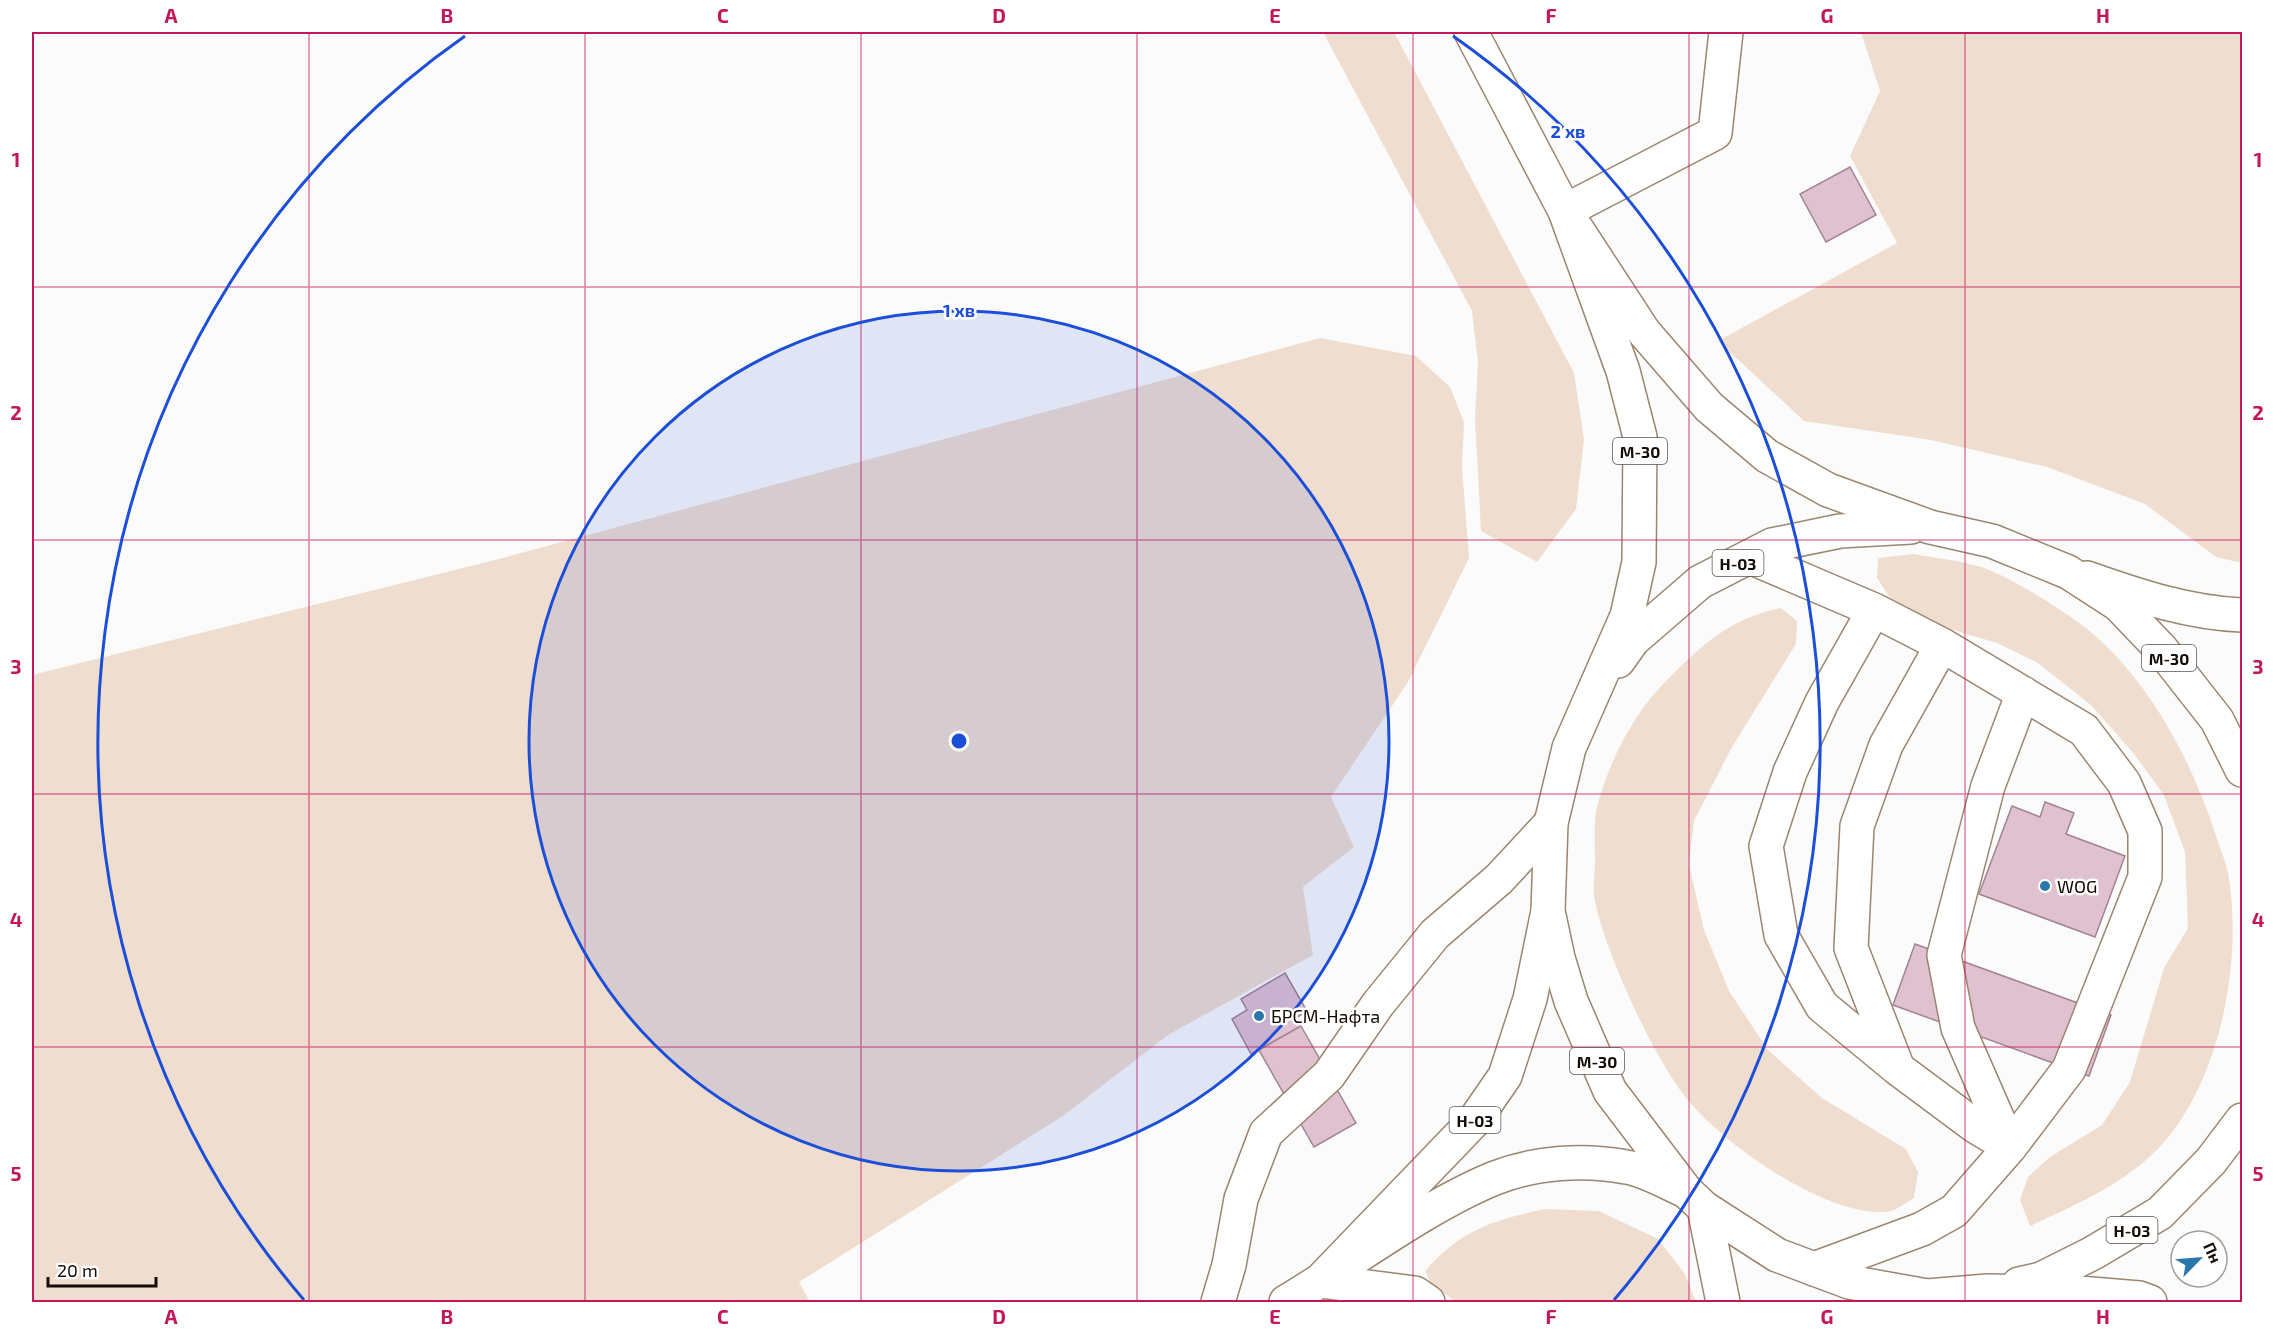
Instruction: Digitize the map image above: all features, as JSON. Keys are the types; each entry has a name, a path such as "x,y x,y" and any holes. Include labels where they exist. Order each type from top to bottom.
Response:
{"main road":[{"name":"М-30","path":"1471,32 1565,211 1644,332 1709,407 1767,456 1828,490 1930,526 1992,541 2068,572 2119,605 2162,650 2217,720 2242,770"},
{"path":"1565,211 1715,133 1726,32"},
{"name":"М-30","path":"1565,211 1623,371 1640,437 1639,562 1627,616 1594,696 1569,748 1551,823 1548,911 1571,1001 1610,1091 1695,1199 1777,1255 1849,1282 1917,1299 1988,1291 2079,1293 2139,1298 2150,1302"},
{"name":"Н-03","path":"1594,696 1634,640 1700,582 1773,545 1840,531 1930,526"},
{"path":"1750,557 1874,610 1942,645 2085,730 2124,783 2145,831 2145,877 2069,1069 2010,1147 1954,1211 1922,1229 1814,1269"},
{"path":"2068,572 2149,600 2223,614 2242,615"},
{"path":"1874,610 1817,712 1790,772 1766,846 1781,934 1822,1006 1897,1068 1975,1126 2010,1147"},
{"path":"1897,1068 1851,948 1857,826 1886,745 1942,645"},
{"path":"2010,1147 1958,1028 1944,955 1988,786 2023,693"},
{"path":"1218,1302 1229,1265 1241,1199 1266,1132 1329,1076 1378,1004 1436,934 1499,879 1551,823"},
{"name":"Н-03","path":"1320,1281 1474,1121 1504,1076 1530,999 1548,911"},
{"name":"Н-03","path":"1988,1291 2042,1279 2093,1253 2160,1213 2211,1161 2242,1120"},
{"name":"Н-03","path":"1286,1302 1436,1209 1496,1178 1542,1166 1587,1162 1629,1167 1695,1199"},
{"path":"1695,1199 1723,1302"},
{"path":"1320,1281 1415,1293 1428,1302"}],"shaded area":[{"path":"1323,32 1394,32 1574,373 1584,439 1576,509 1537,562 1481,531 1475,419 1478,363 1472,311"},
{"path":"1861,32 2242,32 2242,563 2216,557 2145,504 2047,467 1931,440 1804,421 1718,341 1897,243 1850,156 1880,91"},
{"path":"1320,338 1416,356 1450,387 1464,422 1462,467 1469,558 1408,682 1331,797 1354,847 1303,887 1313,955 1168,1035 1063,1116 799,1282 810,1302 32,1302 32,675 491,561"},
{"path":"1914,554 1990,570 2034,593 2063,612 2086,628 2108,648 2148,695 2180,749 2205,805 2228,873 2233,941 2224,1013 2201,1082 2185,1113 2166,1140 2137,1168 2103,1190 2030,1226 2020,1200 2028,1177 2050,1157 2102,1125 2130,1082 2164,968 2188,928 2185,852 2164,795 2134,754 2092,706 2038,663 1997,643 1947,628 1892,601 1877,578 1878,558"},
{"path":"1781,608 1797,621 1796,644 1732,747 1694,821 1689,865 1704,930 1729,991 1768,1050 1822,1098 1906,1149 1918,1172 1914,1198 1889,1212 1860,1210 1801,1188 1742,1150 1694,1107 1666,1068 1641,1023 1618,972 1594,897 1596,810 1617,752 1635,720 1657,691 1707,643 1747,618"},
{"path":"1545,1209 1599,1211 1658,1239 1685,1274 1696,1302 1456,1302 1431,1283 1425,1271 1438,1257 1465,1236 1494,1223"}],"building":[{"path":"1850,167 1876,215 1826,242 1800,194"},
{"path":"2045,802 2074,813 2066,834 2125,856 2095,937 1979,894 2012,806 2040,817"},
{"path":"1915,944 2111,1015 2089,1076 1893,1005"},
{"path":"1285,973 1307,1011 1296,1018 1301,1026 1251,1054 1232,1019 1247,1010 1241,999"},
{"path":"1301,1026 1356,1123 1314,1147 1259,1050"}],"place":[{"name":"WOG","path":"2045,886"},
{"name":"БРСМ-Нафта","path":"1259,1016"}]}
